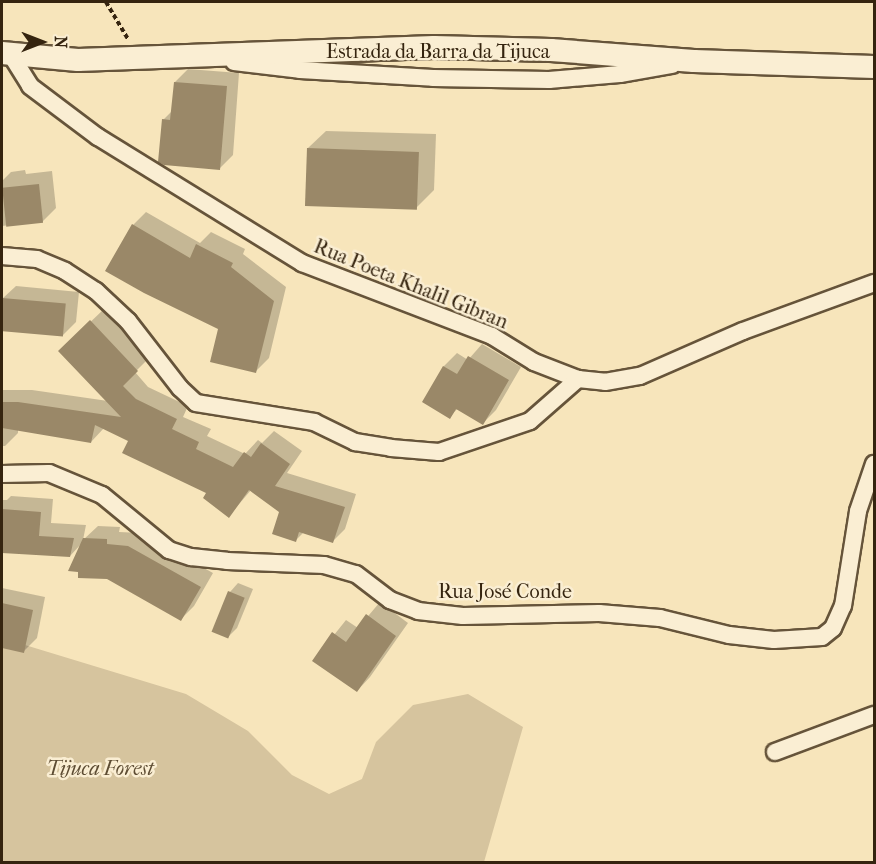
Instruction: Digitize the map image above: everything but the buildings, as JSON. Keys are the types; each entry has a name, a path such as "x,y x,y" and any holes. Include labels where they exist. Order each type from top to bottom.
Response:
{"main road":[{"name":"Estrada da Barra da Tijuca","path":"6,54 78,60 434,47 550,50 694,61 874,67"}],"street":[{"name":"Rua Poeta Khalil Gibran","path":"6,54 30,86 98,137 302,263 492,336 534,362 578,378 605,382 640,376 743,331 874,283"},
{"path":"180,55 300,70 433,78 549,80 620,74 694,61"},
{"path":"2,256 37,259 65,271 96,291 128,321 180,388 196,403 314,422 356,442 391,448 440,452 530,421 578,378"},
{"name":"Rua José Conde","path":"2,474 49,473 102,495 169,550 191,557 227,561 324,566 356,574 390,600 418,611 463,616 599,613 660,618 729,634 774,640 822,637 833,628 843,606 858,511 874,464"},
{"path":"775,752 874,715"}],"path":[{"path":"106,2 133,49"}],"green space":[{"name":"Tijuca Forest","path":"2,638 186,694 248,731 292,775 329,794 362,779 376,742 413,705 468,694 523,727 484,862 2,862"}]}
